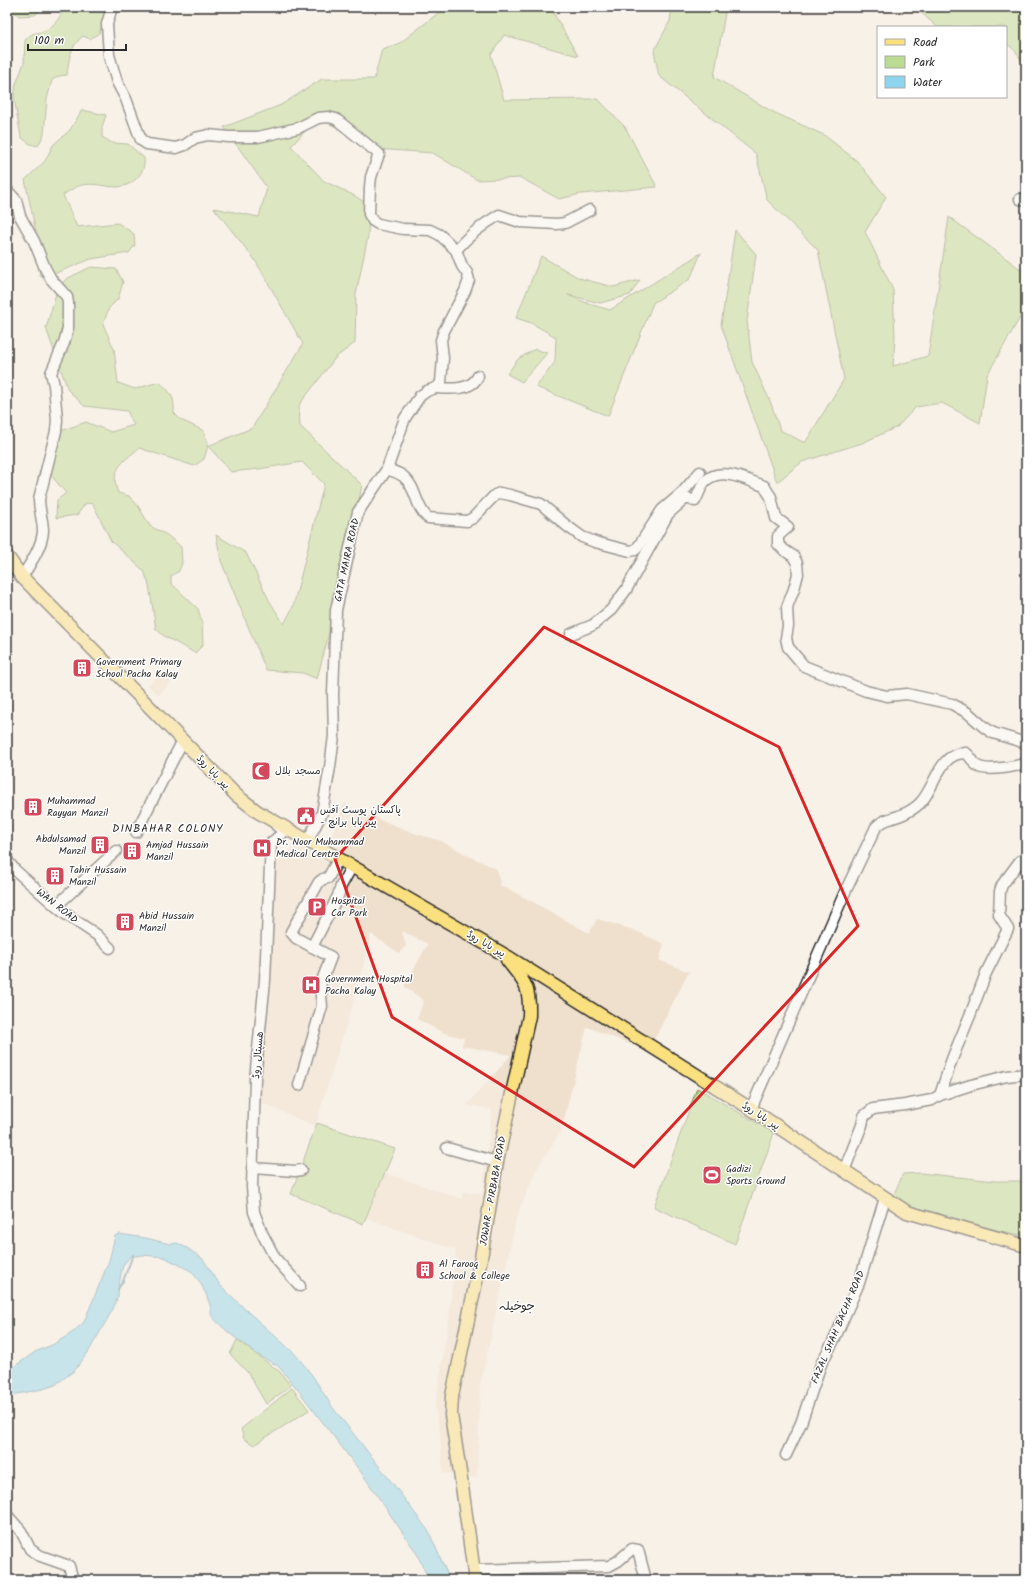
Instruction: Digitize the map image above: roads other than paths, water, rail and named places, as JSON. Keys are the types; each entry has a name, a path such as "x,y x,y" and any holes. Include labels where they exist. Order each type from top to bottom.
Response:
{"main road":[{"name":"پیر بابا روڈ","path":"7,556 22,577 236,795 258,812 502,953 751,1109 907,1212 1026,1246"},
{"name":"JOWAR - PIRBABA ROAD","path":"475,1575 451,1415 452,1396 481,1258 497,1162 529,1016 530,1000 528,989 502,953"},
{"path":"530,1000 538,988 550,983"}],"street":[{"path":"112,7 107,24 109,55 117,82 126,99 138,134 141,140 147,144 176,148 185,145 195,138 208,136 234,138 258,137 298,128 318,118 328,117 336,119 379,154 371,177 370,187 369,214 373,221 378,224 402,229 430,230 440,235 456,250 469,280 465,291 444,331 442,340 443,358 441,382 436,388"},
{"path":"7,190 16,200 20,216 34,241 45,268 67,297 69,313 64,343 51,373 54,385 57,420 39,499 42,534 34,556 22,577"},
{"path":"456,250 473,232 499,215 520,222 557,224 566,223 590,210"},
{"path":"436,388 444,389 468,386 474,382 478,376"},
{"name":"GATA MAIRA ROAD","path":"308,840 324,807 334,736 333,694 336,610 358,512 363,502 387,468 405,418 420,396 427,391 436,388"},
{"path":"387,468 403,476 411,484 417,502 423,514 428,518 467,521 473,518 495,495 500,493 541,504 582,537 630,551 635,550 638,547 662,510 682,493 700,472"},
{"path":"571,634 593,625 612,610 626,590 668,514 686,498 695,501 704,483 714,475 729,474 764,486 771,497 776,518 788,527 778,536 778,544 793,556 797,563 798,574 787,607 787,642 788,647 804,666 866,691 887,696 907,694 952,704 968,713 993,733 1026,743"},
{"path":"136,832 183,740"},
{"path":"751,1109 845,892 876,827 881,822 903,815 921,802 944,763 951,756 966,753 979,767 986,768 1009,767 1026,763"},
{"name":"ھسپتال روڈ","path":"272,820 284,832 271,842 265,980 255,1079 252,1187 254,1212 262,1233 275,1258 300,1286"},
{"path":"56,906 116,851"},
{"path":"299,1085 322,1006 320,986 330,957 296,938 292,932 319,882 328,878 339,858"},
{"path":"940,1095 952,1059 972,1013 986,973 1008,929 999,915 1000,891 1002,885 1020,861 1026,858"},
{"name":"WAN ROAD","path":"7,860 29,883 56,906 97,935 110,948"},
{"path":"312,947 352,866"},
{"path":"328,878 334,883 339,893"},
{"path":"844,1171 862,1126 864,1116 873,1109 932,1100 940,1095 971,1085 1007,1076 1026,1074"},
{"path":"447,1148 497,1162"},
{"path":"252,1168 295,1171 301,1170"},
{"name":"FAZAL SHAH BACHA ROAD","path":"786,1455 801,1423 821,1364 834,1340 859,1283 885,1198"},
{"path":"7,1515 21,1531 30,1549 38,1555 69,1566 73,1580"},
{"path":"475,1575 609,1566 618,1561 632,1549 638,1550 646,1580"}],"water":[{"path":"119,1234 146,1238 170,1244 177,1243 187,1248 203,1259 220,1285 295,1354 312,1375 333,1408 429,1532 450,1580 429,1580 416,1552 363,1475 298,1390 278,1366 258,1355 229,1333 213,1318 206,1294 200,1282 191,1271 164,1257 142,1255 130,1257 123,1265 118,1296 113,1309 89,1351 75,1370 55,1385 43,1389 7,1396 7,1368 12,1368 35,1352 54,1344 73,1332 84,1322 109,1261 115,1236"}],"waterway":[{"path":"118,1289 123,1281 133,1255"}],"place":[{"name":"Government Primary School Pacha Kalay","path":"82,668"},
{"name":"مسجد بلال","path":"261,771"},
{"name":"Muhammad Rayyan Manzil","path":"33,807"},
{"name":"پاکستان پوسٹ آفس - پیر بابا برانچ","path":"306,816"},
{"name":"Abdulsamad Manzil","path":"100,845"},
{"name":"Dr. Noor Muhammad Medical Centre","path":"262,848"},
{"name":"Amjad Hussain Manzil","path":"132,851"},
{"name":"Tahir Hussain Manzil","path":"55,876"},
{"name":"Hospital Car Park","path":"317,907"},
{"name":"Abid Hussain Manzil","path":"125,922"},
{"name":"Government Hospital Pacha Kalay","path":"311,985"},
{"name":"Gadizi Sports Ground","path":"712,1175"},
{"name":"Al Farooq School & College","path":"425,1270"}],"district":[{"name":"DINBAHAR COLONY","path":"168,829"},
{"name":"جوخیلہ","path":"517,1306"}]}
